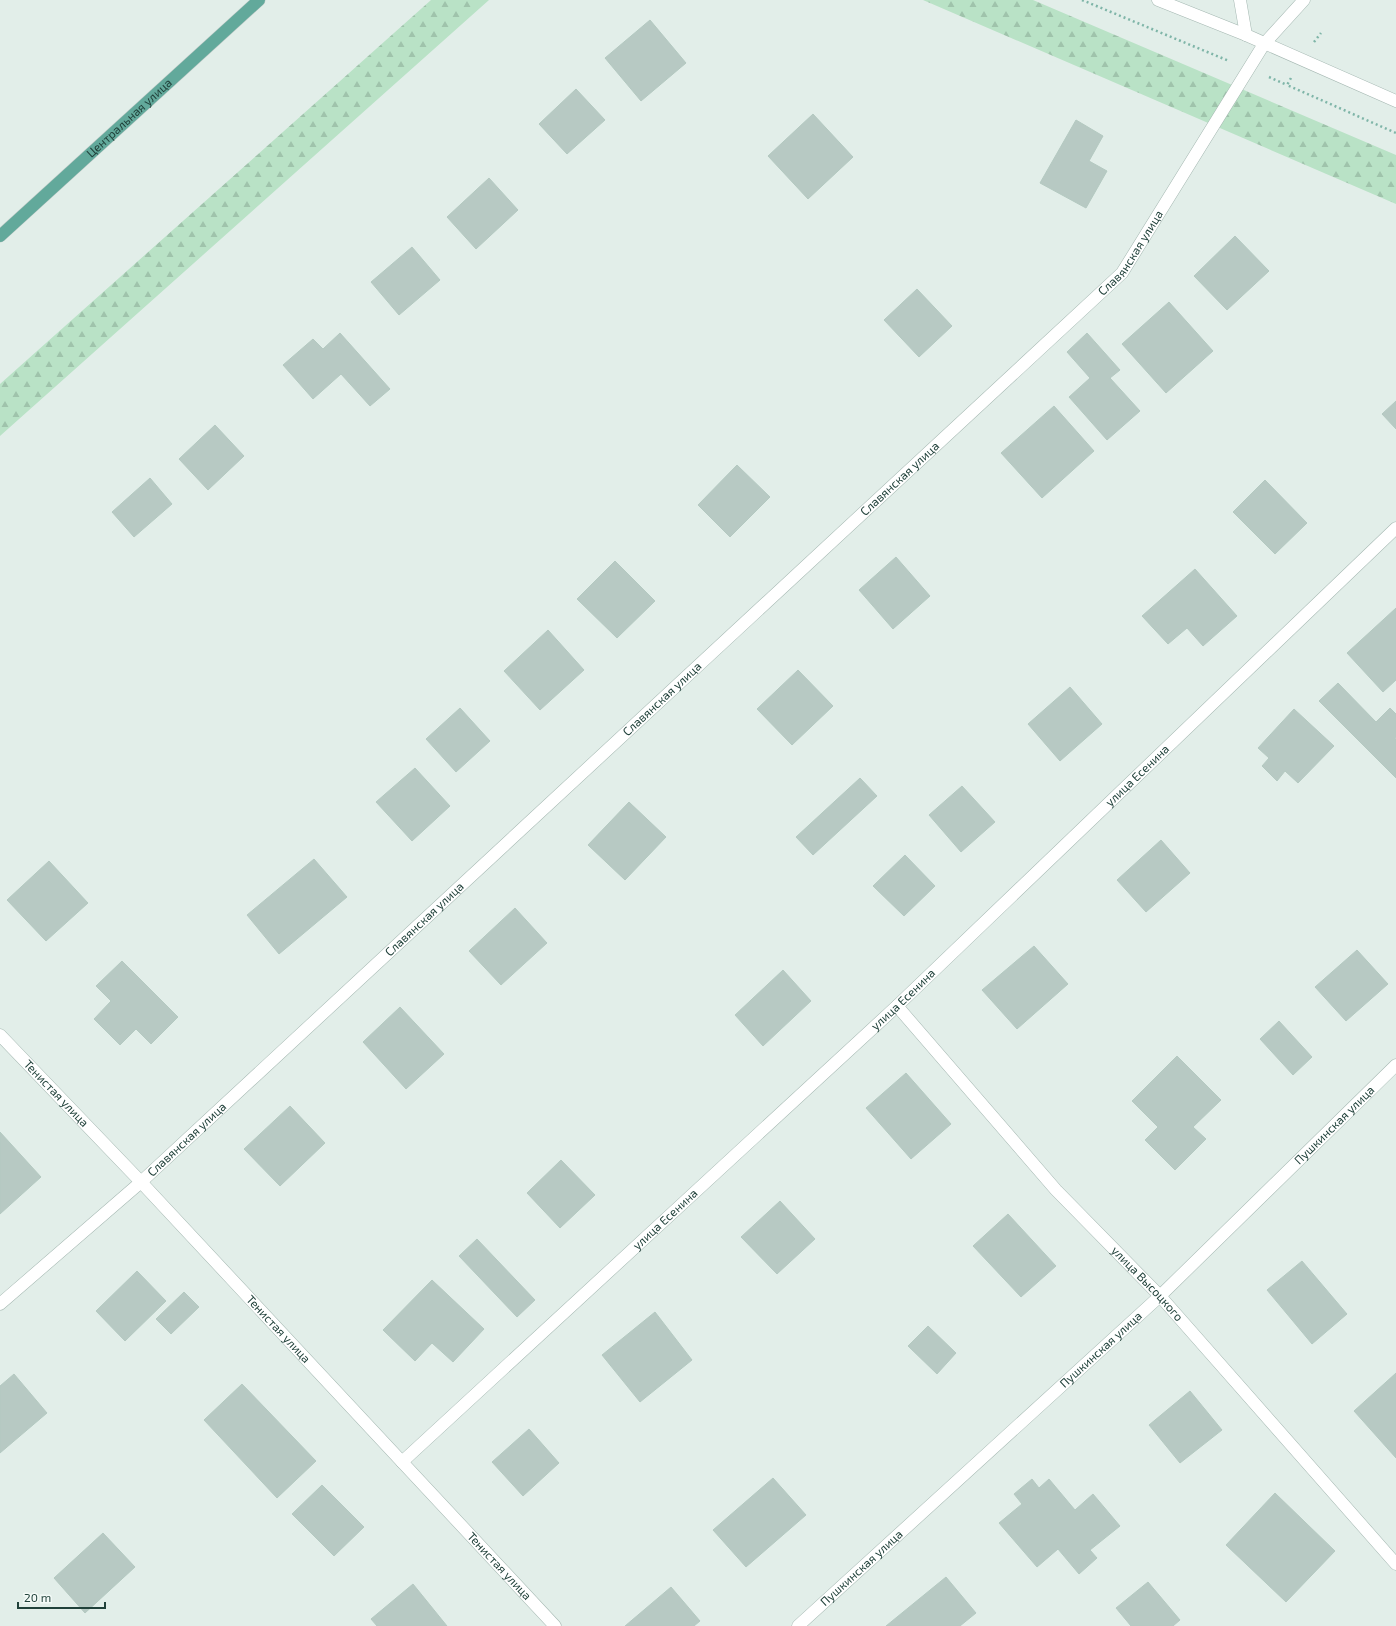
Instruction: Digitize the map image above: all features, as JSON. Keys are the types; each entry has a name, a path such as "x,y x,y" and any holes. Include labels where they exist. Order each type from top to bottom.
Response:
{"main road":[{"name":"Центральная улица","path":"0,236 259,0"}],"street":[{"path":"1158,0 1246,35 1396,101"},
{"path":"1240,0 1246,35"},
{"name":"Славянская улица","path":"0,1304 141,1182 1122,273 1264,44 1304,0"},
{"name":"улица Есенина","path":"402,1462 897,1006 1396,528"},
{"name":"улица Высоцкого","path":"897,1006 1056,1190 1160,1296 1396,1564"},
{"name":"Тенистая улица","path":"0,1035 141,1182 555,1626"},
{"name":"Пушкинская улица","path":"798,1626 1160,1296 1396,1065"}],"path":[{"path":"1082,0 1287,85"}],"green space":[{"path":"431,0 489,0 0,436 0,384"},
{"path":"923,0 1033,0 1396,155 1396,204"}],"building":[{"path":"650,20 686,63 641,101 605,58"},
{"path":"576,89 605,120 567,154 539,124"},
{"path":"813,114 853,157 808,199 768,156"},
{"path":"1076,120 1103,136 1089,161 1107,171 1086,208 1040,183"},
{"path":"489,178 518,210 476,249 447,217"},
{"path":"1235,236 1269,271 1227,310 1194,276"},
{"path":"412,247 440,280 399,315 371,282"},
{"path":"917,289 952,326 919,357 884,320"},
{"path":"1169,302 1213,351 1166,393 1122,344"},
{"path":"340,333 390,389 370,406 341,374 313,399 283,365 313,339 323,349"},
{"path":"1087,333 1120,370 1110,378 1140,411 1107,440 1069,397 1090,378 1067,352"},
{"path":"1396,401 1396,429 1382,414"},
{"path":"1054,406 1094,451 1042,498 1001,453"},
{"path":"215,425 244,456 208,490 179,459"},
{"path":"737,465 770,497 730,537 698,505"},
{"path":"150,478 172,504 134,537 112,512"},
{"path":"1265,480 1307,523 1275,554 1233,512"},
{"path":"896,557 930,596 893,629 859,590"},
{"path":"615,561 655,601 617,638 577,599"},
{"path":"1195,569 1237,616 1203,646 1187,628 1168,644 1142,616"},
{"path":"1396,608 1396,680 1383,692 1347,653"},
{"path":"548,630 584,670 540,710 504,671"},
{"path":"798,670 833,706 792,745 757,709"},
{"path":"1338,683 1376,722 1390,708 1396,714 1396,778 1319,701"},
{"path":"1070,687 1102,724 1060,761 1028,724"},
{"path":"460,708 490,741 456,772 426,739"},
{"path":"1294,709 1334,746 1298,783 1285,771 1277,781 1262,766 1269,758 1258,748"},
{"path":"415,768 450,806 412,841 376,802"},
{"path":"860,778 877,796 813,855 796,837"},
{"path":"962,786 995,822 961,852 929,815"},
{"path":"629,802 666,837 625,880 588,845"},
{"path":"1161,840 1190,873 1146,912 1117,880"},
{"path":"905,855 935,886 904,916 873,886"},
{"path":"314,859 347,897 279,954 247,915"},
{"path":"49,861 88,903 46,941 7,900"},
{"path":"515,908 547,943 501,985 469,951"},
{"path":"1034,946 1068,984 1017,1029 982,990"},
{"path":"1357,950 1388,984 1346,1021 1315,987"},
{"path":"122,961 178,1017 151,1044 136,1029 120,1045 94,1019 111,1001 96,986"},
{"path":"783,970 811,1001 763,1046 735,1015"},
{"path":"400,1007 444,1054 406,1089 363,1042"},
{"path":"1279,1021 1312,1057 1293,1075 1260,1039"},
{"path":"1177,1056 1221,1100 1193,1127 1206,1139 1175,1170 1145,1140 1158,1127 1132,1101"},
{"path":"906,1073 951,1124 911,1159 866,1108"},
{"path":"290,1106 325,1143 280,1186 244,1149"},
{"path":"0,1132 41,1177 0,1214"},
{"path":"561,1160 595,1195 560,1228 527,1193"},
{"path":"780,1201 815,1239 777,1274 741,1237"},
{"path":"1008,1214 1056,1266 1021,1297 973,1246"},
{"path":"477,1239 535,1300 517,1317 459,1256"},
{"path":"1302,1261 1347,1314 1312,1344 1267,1290"},
{"path":"137,1271 166,1301 125,1341 96,1311"},
{"path":"432,1280 484,1329 453,1362 432,1343 415,1361 383,1330"},
{"path":"184,1292 199,1307 171,1334 156,1319"},
{"path":"655,1312 692,1360 640,1402 602,1355"},
{"path":"928,1326 956,1353 937,1374 908,1346"},
{"path":"1396,1373 1396,1458 1354,1411"},
{"path":"14,1374 47,1413 0,1453 0,1386"},
{"path":"242,1384 316,1461 277,1498 204,1420"},
{"path":"1190,1391 1222,1430 1180,1463 1149,1425"},
{"path":"529,1429 559,1463 523,1496 492,1462"},
{"path":"773,1478 806,1515 746,1567 713,1530"},
{"path":"1032,1479 1039,1488 1049,1479 1075,1510 1093,1494 1120,1526 1090,1550 1097,1558 1079,1574 1058,1549 1037,1567 999,1523 1022,1504 1014,1494"},
{"path":"322,1485 364,1527 334,1556 292,1514"},
{"path":"1275,1493 1335,1551 1286,1602 1226,1545"},
{"path":"103,1533 135,1567 85,1613 54,1578"},
{"path":"946,1577 976,1613 960,1626 886,1626"},
{"path":"1148,1582 1180,1620 1173,1626 1131,1626 1116,1608"},
{"path":"413,1584 447,1626 377,1626 371,1619"},
{"path":"671,1587 700,1621 694,1626 625,1626"}]}
